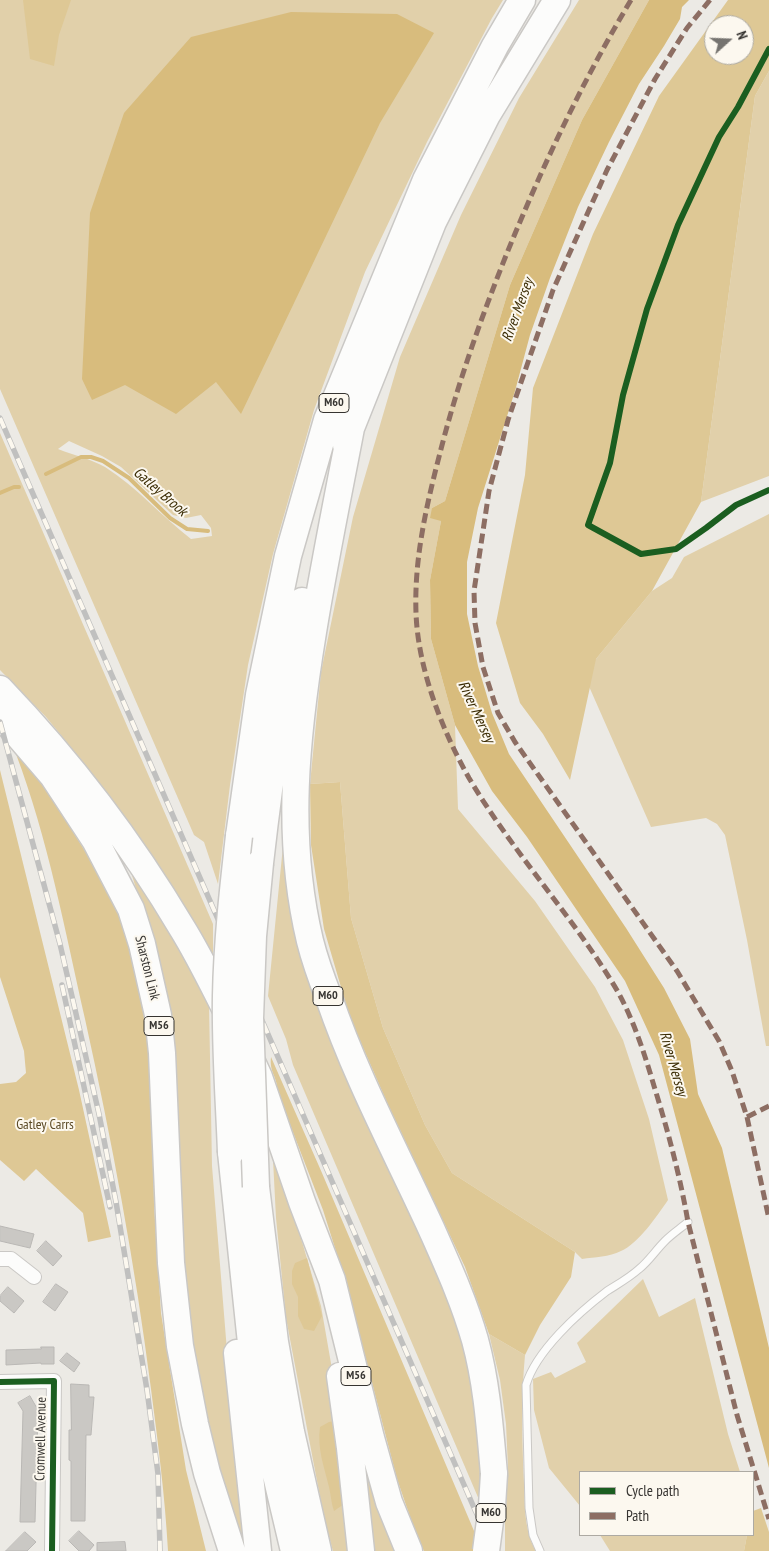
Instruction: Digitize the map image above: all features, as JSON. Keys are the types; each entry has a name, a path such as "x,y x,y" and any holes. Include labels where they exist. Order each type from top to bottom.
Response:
{"highway":[{"name":"M60","path":"294,1551 267,1437 251,1343 231,1152 226,996 238,836 259,695 286,565 327,420 426,180 495,46 522,0"},
{"name":"M60","path":"318,1551 291,1432 275,1342 256,1187 250,1018 253,936 270,782 294,636 310,565 351,428 432,222 487,115 557,0"},
{"name":"M60","path":"351,428 318,604 301,710 295,797 299,881 311,943 339,1029 444,1256 475,1339 485,1386 494,1474 486,1551"},
{"name":"Sharston Link","path":"2,700 19,736 53,776 95,840 131,909 142,944 158,1015 162,1053 171,1264 181,1352"},
{"name":"Sharston Link","path":"2,700 51,745 96,801 152,879 183,930 210,978 259,1076 302,1202"},
{"name":"M60","path":"231,1152 227,1231 241,1402 258,1551"},
{"path":"302,1202 324,1294 338,1364 350,1448 361,1551"},
{"name":"M56","path":"302,1202 332,1280 371,1438 389,1502 409,1551"},
{"name":"M56","path":"181,1352 182,1412 196,1477 216,1551"},
{"name":"M56","path":"181,1352 207,1473 232,1551"}],"street":[{"path":"0,1258 11,1259 34,1277"},
{"name":"Cromwell Avenue","path":"0,1382 54,1381 52,1551"}],"lane":[{"path":"540,1551 533,1535 529,1508 526,1386 530,1372 539,1357 577,1316 650,1260 665,1242 688,1222"}],"shaded area":[{"path":"0,0 503,0 427,142 365,272 314,410 273,554 248,665 230,785 218,884 204,842 194,835 0,389","holes":["69,441 121,467 173,515 186,518 201,515 211,528 212,536 191,539 117,475 88,459 58,449"]},
{"path":"579,0 649,0 582,120 510,285 445,501 432,508 441,521 430,580 431,639 455,725 458,809 535,901 595,987 623,1040 649,1119 668,1200 647,1229 627,1247 612,1254 582,1259 575,1252 452,1173 425,1125 383,1028 351,918 340,782 310,784 321,672 353,517 400,357 461,215 519,98"},
{"path":"769,71 769,476 701,502 755,96"},
{"path":"0,433 213,924 213,959 179,899 135,832 82,761 46,717 0,670"},
{"path":"769,514 769,1046 766,1046 747,940 725,835 717,824 706,818 651,827 580,666 596,659 652,591 672,578 684,557"},
{"path":"289,786 295,894 437,1259 476,1373 483,1509 293,1065 286,1039 268,996"},
{"path":"126,856 156,903 209,1003 212,1166 230,1388 250,1551 240,1551 196,1392 138,895"},
{"path":"272,1140 321,1306 332,1369 355,1551 333,1551 325,1523 286,1318 276,1218"},
{"path":"643,1279 659,1317 695,1298 728,1434 740,1471 579,1471 579,1505 549,1468 534,1410 533,1379 551,1372 555,1378 586,1362 577,1343"},
{"path":"489,1334 525,1355 522,1419 525,1509 529,1535 536,1551 505,1551 508,1468 506,1424 500,1380"},
{"path":"364,1432 403,1551 374,1551"},
{"path":"601,1536 747,1536 744,1551 610,1551"}],"green space":[{"path":"23,0 71,0 59,35 54,66 30,59"},
{"path":"728,0 769,0 769,71 755,96 701,502 652,591 596,659 570,780 543,734 520,703 496,623 525,475 533,388 593,234 659,96 704,33 704,65 754,65 754,15 717,15"},
{"path":"16,754 40,779 120,907 145,984 152,1053 154,1204 161,1313 186,1470 206,1551 168,1551 161,1470 145,1342 114,1157 47,852"},
{"name":"Gatley Carrs","path":"0,770 79,1090 111,1237 88,1242 83,1213 36,1169 24,1181 0,1160 0,1084 16,1082 26,1073 24,1051 0,977"},
{"path":"340,782 351,918 383,1028 425,1125 452,1173 575,1252 571,1277 540,1325 525,1355 489,1334 465,1267 389,1107 350,1018 324,929 311,845 310,784"},
{"path":"271,1057 480,1545 479,1551 424,1551 417,1537 397,1479 346,1283 323,1210 277,1091 271,1067"},
{"path":"307,1258 322,1316 314,1331 304,1329 298,1316 298,1297 292,1284 292,1271 295,1263"},
{"path":"340,1420 344,1504 334,1511 319,1443 319,1435 320,1427 329,1422"},
{"path":"761,1508 769,1532 769,1551 744,1551 747,1536 754,1536 754,1511"}],"water":[{"name":"River Mersey","path":"649,0 689,0 682,7 680,19 639,84 609,142 578,207 550,278 530,335 515,391 478,508 467,562 467,614 478,666 492,713 509,754 626,928 664,988 690,1039 698,1094 722,1148 769,1348 769,1468 659,1055 625,981 527,837 492,791 455,725 431,639 430,580 441,521 430,518 432,508 445,501 510,285 582,120"},
{"path":"291,12 397,14 434,33 380,123 241,414 216,382 176,414 125,385 92,400 82,379 90,213 124,113 191,37"}],"building":[{"path":"0,1226 34,1234 30,1248 0,1241"},
{"path":"46,1241 62,1256 53,1266 37,1251"},
{"path":"56,1284 68,1292 55,1311 43,1302"},
{"path":"8,1287 24,1301 14,1313 0,1301 0,1296"},
{"path":"41,1347 54,1347 54,1364 6,1365 6,1350 41,1349"},
{"path":"67,1353 80,1363 74,1372 60,1361"},
{"path":"71,1384 89,1385 89,1397 94,1397 91,1435 86,1435 85,1521 71,1521 69,1430 71,1430"},
{"path":"30,1396 38,1410 35,1522 20,1522 23,1411 18,1403"},
{"path":"79,1531 94,1545 89,1551 79,1551 69,1541"},
{"path":"25,1532 36,1542 27,1551 6,1551"},
{"path":"125,1542 126,1551 97,1551 97,1543"}],"waterway":[{"name":"Gatley Brook","path":"46,474 81,457 91,457 103,461 129,478 170,518 187,529 208,531"},
{"name":"Gatley Brook","path":"0,493 14,487 19,487"}],"railway":[{"path":"0,418 475,1510 495,1551"},
{"path":"0,722 60,944 99,1114 116,1202 147,1390 158,1474 160,1551"},
{"path":"62,985 110,1207"}],"marked path":[{"path":"631,0 579,94 548,159 505,258 470,352 441,449 422,530 417,571 416,613 421,656 433,698 450,740 469,778 505,833 601,964 624,1003 634,1026 647,1062 669,1137 688,1222 737,1415 769,1519"},
{"path":"710,0 687,28 655,79 607,170 553,290 508,420 489,491 474,591 475,623 483,667 498,713 515,742 677,971 719,1041 732,1071 747,1117 769,1219"},
{"path":"747,1117 769,1106"}],"cycle path":[{"path":"769,49 738,107 719,137 678,225 647,309 623,395 610,463 588,525 641,554 676,549 736,505 769,490"},
{"path":"0,1382 54,1381 52,1551"}]}
